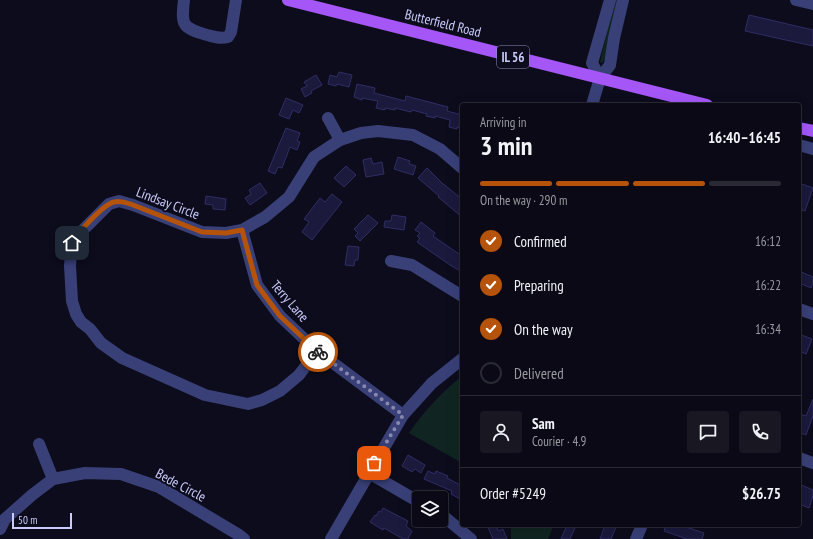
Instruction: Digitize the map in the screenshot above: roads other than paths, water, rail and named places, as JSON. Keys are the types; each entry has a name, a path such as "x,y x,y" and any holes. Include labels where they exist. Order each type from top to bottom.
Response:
{"main road":[{"name":"Butterfield Road","path":"288,0 699,103"},
{"path":"801,128 813,131"}],"street":[{"path":"184,0 182,17 190,30 222,39 228,37 231,32 236,0"},
{"path":"600,78 592,63 610,0"},
{"path":"593,103 600,78 610,65 614,38 623,0"},
{"path":"796,0 813,4"},
{"path":"328,118 340,140"},
{"name":"Lindsay Circle","path":"317,352 299,375 280,391 262,400 248,404 205,395 122,358 101,343 90,329 81,322 76,314 72,302 70,259 72,243 78,233 109,204 119,201 128,203 202,232 226,233 242,230 265,217 289,197 314,157 340,140 361,133 378,131 414,135 440,149 460,166"},
{"path":"801,146 813,149"},
{"name":"Terry Lane","path":"242,230 257,285 280,316 317,352 403,415"},
{"path":"391,261 412,265 460,295"},
{"path":"801,310 813,314"},
{"path":"331,539 403,415 432,383 460,361"},
{"path":"39,444 53,479"},
{"path":"801,459 813,463"},
{"name":"Bede Circle","path":"0,529 5,519 53,479 85,473 121,474 160,487 244,539"},
{"path":"369,473 412,498"},
{"path":"448,520 471,539"},
{"path":"636,539 641,527"}]}
